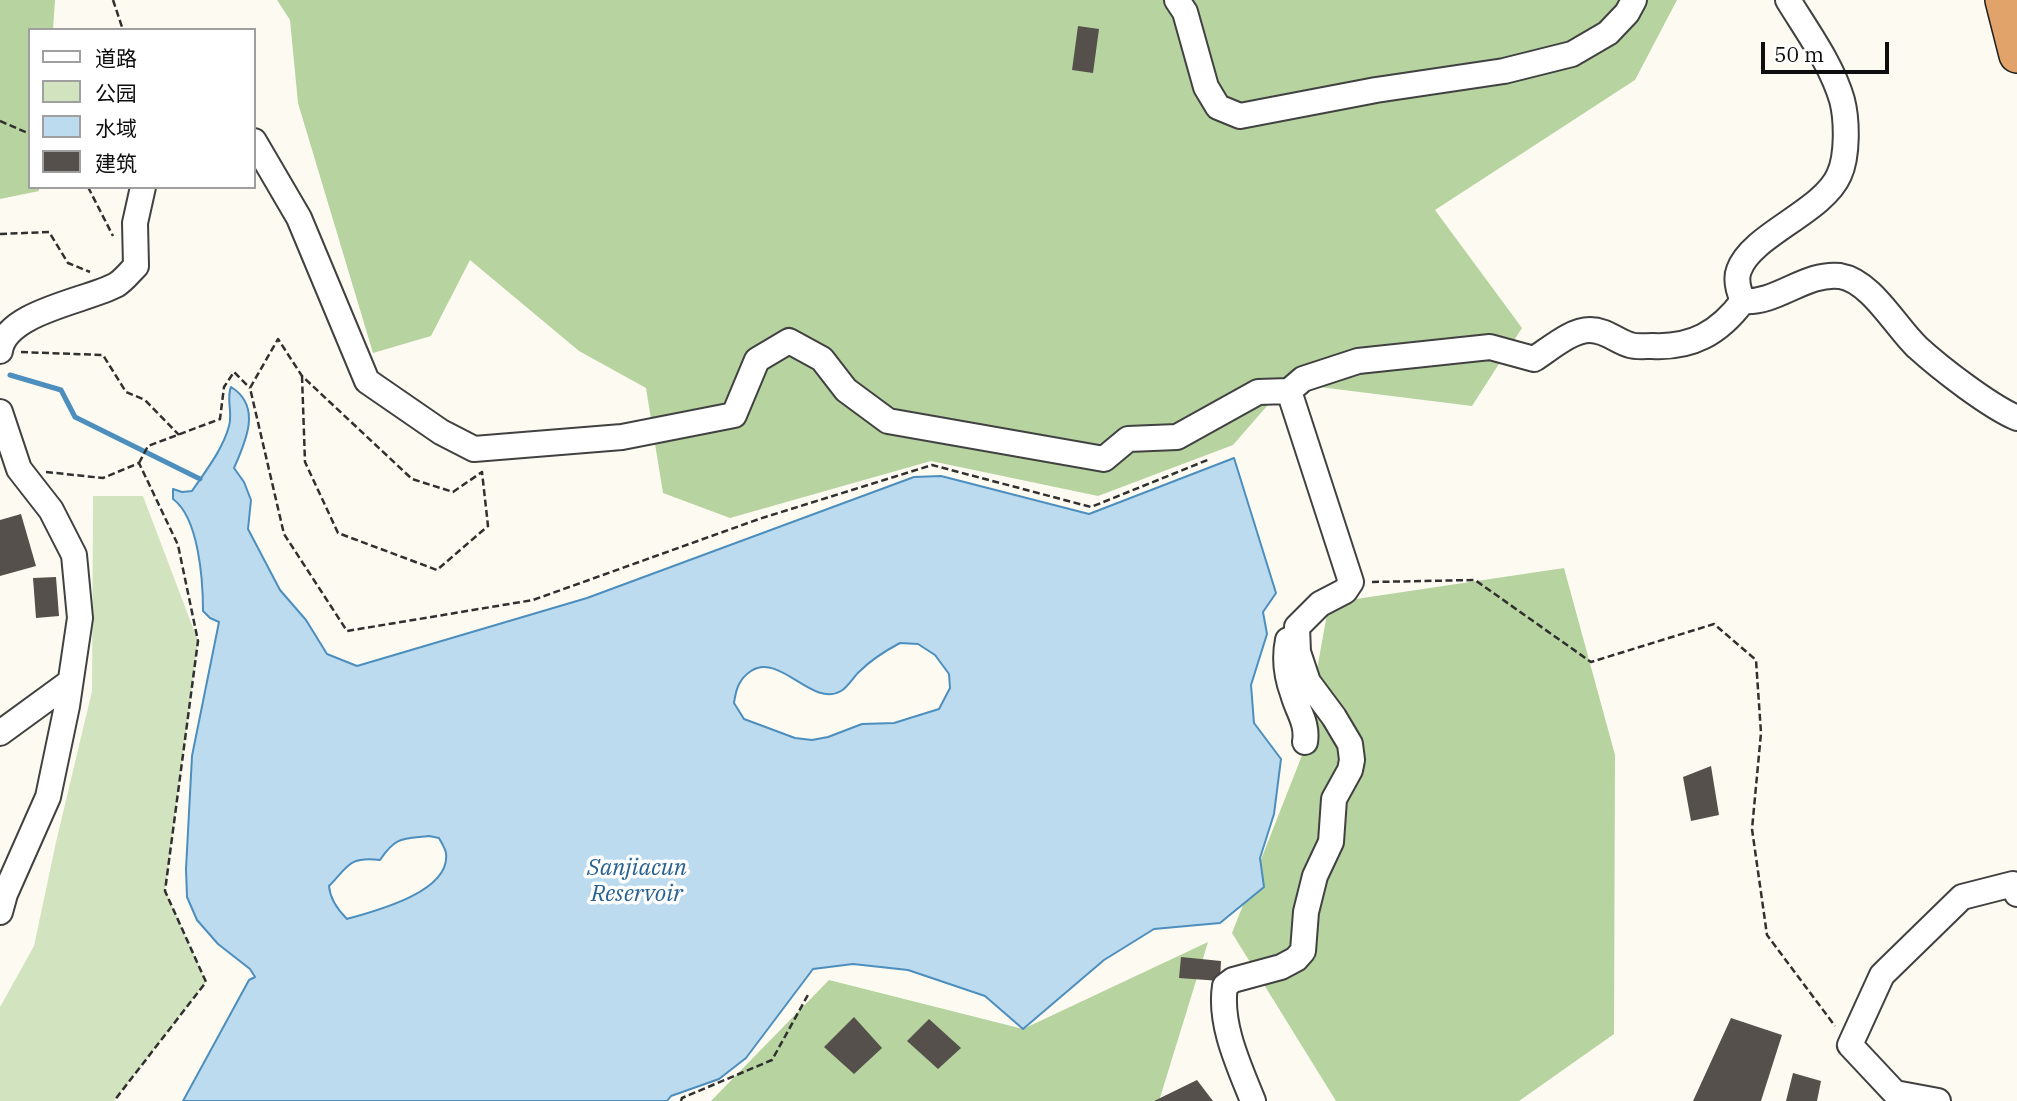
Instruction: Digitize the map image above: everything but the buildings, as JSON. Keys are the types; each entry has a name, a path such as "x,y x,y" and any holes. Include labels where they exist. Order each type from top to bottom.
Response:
{"highway":[{"path":"2003,0 2017,55"}],"street":[{"path":"1177,0 1185,12 1206,88 1218,107 1240,116 1376,90 1504,71 1572,54 1608,33 1627,13 1634,0"},
{"path":"1743,301 1738,290 1737,272 1746,256 1823,196 1839,175 1846,138 1842,100 1825,62 1788,0"},
{"path":"256,144 299,218 367,381 441,432 474,449 622,437 734,415 757,360 789,341 822,359 846,390 888,421 1104,459 1128,439 1177,437 1258,392 1289,391 1303,379 1358,361 1490,347 1534,359 1570,336 1588,330 1605,332 1630,345 1669,347 1706,337 1731,317 1743,301"},
{"path":"6,352 1,342 26,318 118,284 136,266 135,223 143,189"},
{"path":"1743,301 1756,302 1820,277 1840,276 1861,283 1917,346 1960,382 2017,418"},
{"path":"1289,391 1351,582 1345,591 1320,604 1289,639 1284,658 1293,695 1304,720 1307,732 1305,742"},
{"path":"0,412 19,469 51,510 74,555 80,618 48,797 5,894 0,912"},
{"path":"1253,1101 1228,1031 1223,1000 1226,986 1233,980 1281,967 1303,951 1306,912 1315,876 1331,842 1334,799 1350,770 1352,760 1350,744 1308,682 1298,652 1297,627"},
{"path":"0,733 70,682"},
{"path":"1938,1101 1895,1093 1850,1045 1882,975 1962,897 2013,884 2017,894"}],"path":[{"path":"113,0 122,28"},
{"path":"0,121 28,133"},
{"path":"89,189 116,241"},
{"path":"0,234 49,232 68,262 118,284"},
{"path":"250,388 278,339 302,376 412,479 453,492 482,472 488,526 437,569 338,533 305,462 302,376"},
{"path":"6,352 103,355 126,392 145,400 179,435"},
{"path":"19,469 103,478 139,463 148,446 220,419 224,387 234,372 250,388 284,534 347,631 533,600 759,519 932,465 1091,507 1210,459"},
{"path":"114,1101 206,982 165,891 198,641 178,545 139,463"},
{"path":"1351,582 1475,580 1591,662 1714,624 1756,660 1761,733 1752,829 1767,935 1850,1045"},
{"path":"681,1101 682,1098 772,1060 809,993"}],"green space":[{"path":"0,0 55,0 53,28 28,28 28,189 39,191 0,199"},
{"path":"277,0 1677,0 1635,80 1435,210 1522,328 1472,406 1287,383 1233,445 1098,496 931,461 730,518 663,493 646,388 579,351 470,260 431,336 373,353 298,103 290,20"},
{"path":"93,496 143,496 198,641 165,890 206,982 114,1101 0,1101 0,1007 34,946 92,691"},
{"path":"1564,568 1615,755 1614,1034 1519,1101 1336,1101 1232,933 1301,758 1329,603"},
{"path":"1208,942 1159,1101 711,1101 829,980 1023,1029"}],"water":[{"name":"Sanjiacun Reservoir","path":"231,387 241,395 249,414 243,447 234,468 244,482 251,500 248,529 280,590 306,620 327,654 357,666 587,598 914,477 941,476 1089,514 1234,458 1276,593 1263,612 1267,634 1251,685 1254,723 1281,759 1274,814 1260,858 1264,887 1220,923 1154,929 1104,960 1023,1029 985,996 908,970 853,964 813,969 746,1058 719,1079 671,1096 667,1101 183,1101 249,980 255,977 250,969 218,944 197,920 187,897 192,756 219,622 203,611 198,551 189,520 173,499 173,489 192,491 218,452 230,421","holes":["900,643 918,644 935,655 949,674 950,688 939,709 894,723 862,724 812,740 795,738 744,719 734,703 737,689 744,677 762,667 785,673 819,692 830,694 841,691 869,663","429,836 439,838 446,853 444,867 437,879 409,898 347,919 335,904 329,886 345,868 355,861 380,860 401,840"]}],"waterway":[{"path":"10,375 61,390 75,417 200,479"}]}
